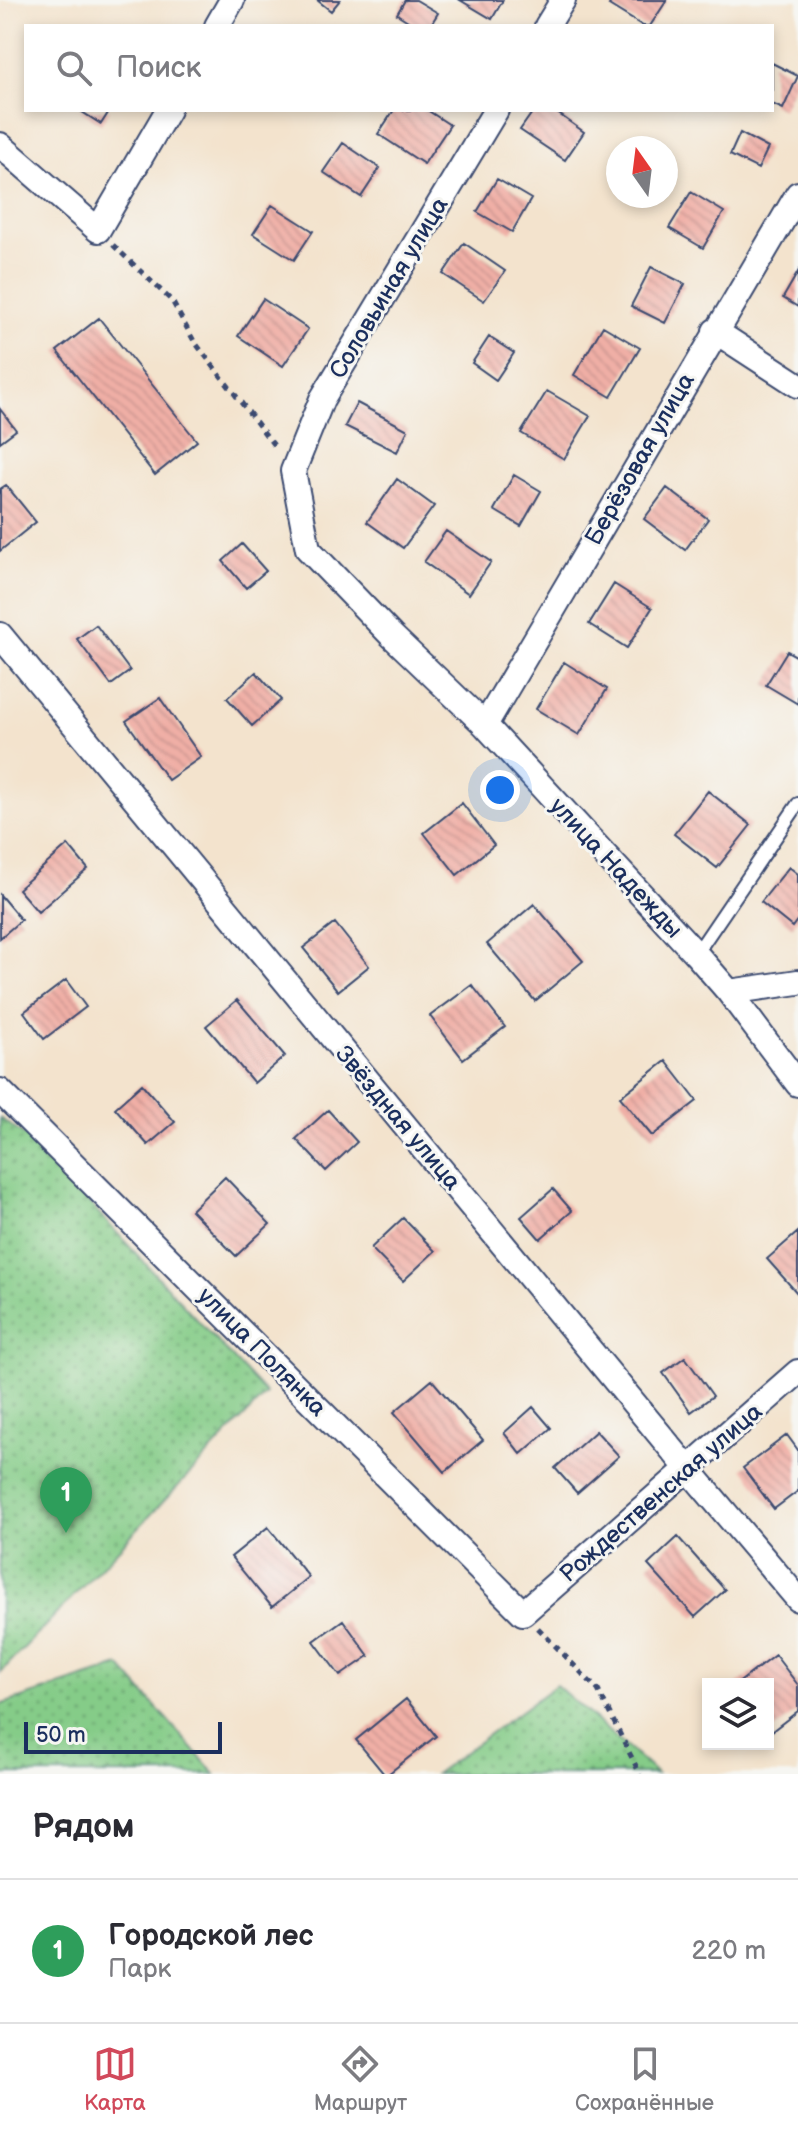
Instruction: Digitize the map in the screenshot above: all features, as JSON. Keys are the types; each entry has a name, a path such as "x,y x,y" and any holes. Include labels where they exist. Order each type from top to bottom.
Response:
{"street":[{"path":"218,24 232,0"},
{"path":"548,24 563,0"},
{"path":"0,145 98,230 167,112"},
{"name":"Соловьиная улица","path":"293,471 322,399 495,112"},
{"name":"Берёзовая улица","path":"485,725 798,194"},
{"path":"715,331 798,385"},
{"name":"улица Надежды","path":"293,471 308,549 391,635 485,725 696,954 729,992 798,1084"},
{"name":"Звёздная улица","path":"0,635 798,1599"},
{"path":"729,992 798,982"},
{"name":"улица Полянка","path":"0,1091 523,1613"},
{"name":"Рождественская улица","path":"523,1613 798,1372"}],"lane":[{"path":"696,954 798,804"}],"path":[{"path":"98,230 172,301 194,341 293,471"},
{"path":"523,1613 598,1690 640,1774"}],"green space":[{"path":"0,1118 33,1142 266,1394 0,1673"},
{"path":"120,1666 215,1774 0,1774 0,1705"},
{"path":"556,1685 657,1774 435,1774"}],"building":[{"path":"317,0 340,0 331,11"},
{"path":"405,0 416,0 438,13 431,24 413,24 397,14"},
{"path":"460,0 503,0 492,19"},
{"path":"613,0 667,0 651,24 640,24 609,5"},
{"path":"774,64 798,76 783,109 774,105"},
{"path":"82,112 109,112 101,124"},
{"path":"393,112 430,112 450,125 424,164 378,134"},
{"path":"533,112 556,112 584,132 565,160 520,130"},
{"path":"740,133 768,148 758,169 730,155"},
{"path":"343,143 380,168 361,197 323,172"},
{"path":"497,179 531,199 512,232 477,212"},
{"path":"691,192 724,212 703,248 669,228"},
{"path":"272,205 313,231 294,260 253,234"},
{"path":"464,243 505,271 484,301 443,274"},
{"path":"651,267 685,284 665,323 631,306"},
{"path":"798,272 798,307 783,298"},
{"path":"263,299 308,329 283,366 238,336"},
{"path":"99,318 197,441 155,475 57,351"},
{"path":"603,326 640,348 611,397 574,375"},
{"path":"489,337 514,353 496,380 472,363"},
{"path":"547,391 590,416 564,459 521,433"},
{"path":"357,403 408,430 397,452 345,426"},
{"path":"0,409 16,430 0,442"},
{"path":"514,475 541,491 521,526 494,510"},
{"path":"397,479 434,506 403,548 367,522"},
{"path":"6,485 36,522 0,551 0,489"},
{"path":"667,488 708,519 685,550 644,519"},
{"path":"446,531 491,562 469,594 424,562"},
{"path":"242,544 266,571 246,588 223,561"},
{"path":"614,584 652,608 627,648 589,624"},
{"path":"96,625 130,671 111,685 77,639"},
{"path":"787,651 798,657 798,704 766,685"},
{"path":"564,662 607,689 579,735 536,709"},
{"path":"256,672 281,700 252,726 227,698"},
{"path":"160,698 201,757 168,780 126,721"},
{"path":"708,791 751,825 717,868 674,834"},
{"path":"462,803 494,845 457,875 424,833"},
{"path":"68,845 88,869 38,912 18,889"},
{"path":"789,867 798,874 798,919 792,927 761,902"},
{"path":"0,895 21,920 0,938"},
{"path":"534,904 583,961 535,1001 487,944"},
{"path":"335,923 369,966 338,991 303,948"},
{"path":"66,980 86,1007 44,1039 24,1012"},
{"path":"472,985 505,1027 463,1059 430,1016"},
{"path":"237,1000 285,1056 254,1083 206,1026"},
{"path":"666,1061 697,1101 652,1136 620,1097"},
{"path":"142,1084 175,1122 148,1145 115,1108"},
{"path":"328,1110 357,1142 326,1171 296,1139"},
{"path":"225,1177 270,1224 236,1256 191,1210"},
{"path":"553,1189 572,1211 540,1239 521,1217"},
{"path":"403,1218 435,1251 403,1281 371,1248"},
{"path":"798,1232 798,1294 767,1259"},
{"path":"685,1357 713,1396 691,1412 663,1373"},
{"path":"432,1380 483,1440 445,1472 394,1412"},
{"path":"533,1407 551,1428 521,1454 504,1433"},
{"path":"596,1431 619,1456 577,1493 555,1468"},
{"path":"787,1435 798,1450 798,1491 774,1509 743,1468"},
{"path":"268,1527 309,1577 272,1607 231,1557"},
{"path":"678,1537 725,1590 695,1617 648,1565"},
{"path":"343,1620 369,1656 340,1676 314,1641"},
{"path":"775,1655 798,1685 798,1711 774,1729 774,1678 745,1678"},
{"path":"406,1699 436,1736 384,1774 356,1740"}],"place":[{"name":"Городской лес","path":"66,1533"}]}
